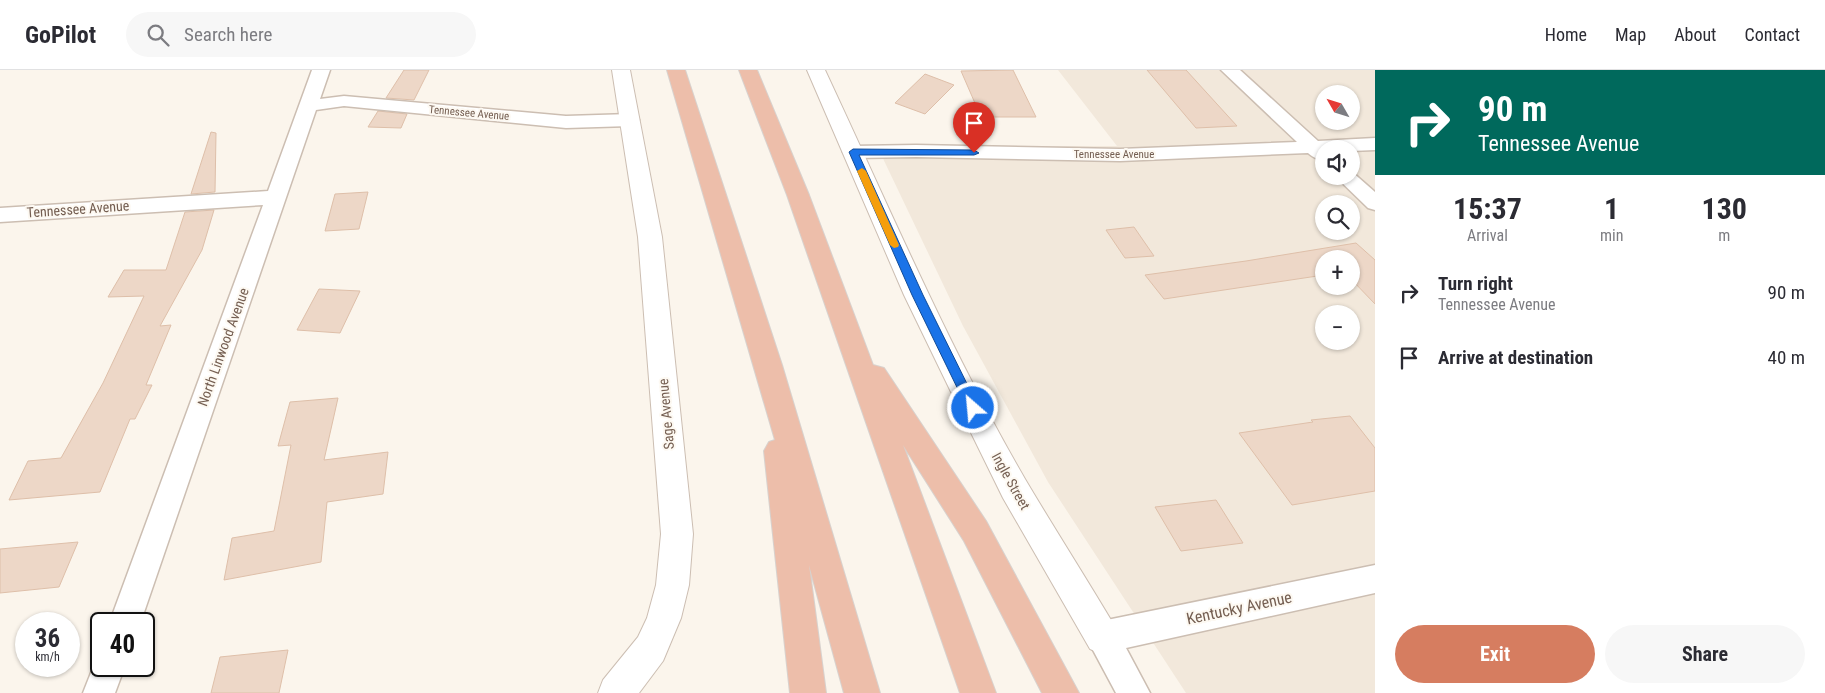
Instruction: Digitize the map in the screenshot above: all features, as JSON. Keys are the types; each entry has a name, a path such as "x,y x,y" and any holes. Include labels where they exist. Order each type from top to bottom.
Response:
{"highway":[{"path":"676,70 768,365 862,693"},
{"path":"748,70 798,195 978,693"},
{"path":"849,336 975,531 1061,693"},
{"path":"768,365 808,693"}],"street":[{"name":"North Linwood Avenue","path":"128,612 321,70"},
{"name":"Sage Avenue","path":"616,693 642,662 660,627 669,603 677,557 677,534 650,237 621,70"},
{"name":"Ingle Street","path":"816,70 917,295 1014,488 1134,693"},
{"path":"1230,70 1315,148"},
{"name":"Tennessee Avenue","path":"309,106 344,101 566,122 630,120"},
{"name":"Tennessee Avenue","path":"1360,146 1375,144"},
{"name":"Tennessee Avenue","path":"853,152 916,151 1120,155 1315,152"},
{"path":"1355,185 1375,203"},
{"name":"Tennessee Avenue","path":"0,215 276,196"},
{"name":"Kentucky Avenue","path":"1102,637 1375,579"},
{"path":"99,693 105,677"}],"shaded area":[{"path":"1058,70 1375,70 1375,693 1186,693 1048,482 963,326 877,146 1117,146"}],"building":[{"path":"404,70 429,70 414,100 386,98"},
{"path":"1013,70 1036,117 981,117 961,71"},
{"path":"1147,70 1186,70 1237,126 1196,128"},
{"path":"925,74 954,85 925,114 895,103"},
{"path":"378,111 407,114 401,128 368,127"},
{"path":"211,132 216,133 215,192 191,194"},
{"path":"368,192 359,229 325,231 335,194"},
{"path":"214,210 202,250 160,326 171,325 146,385 152,385 135,419 130,419 100,492 9,500 28,461 61,458 103,383 144,296 108,297 124,270 166,270 185,212"},
{"path":"1134,227 1154,256 1125,258 1106,230"},
{"path":"1356,243 1375,260 1375,304 1360,288 1360,250 1315,250 1315,276 1164,299 1145,275"},
{"path":"319,289 360,291 340,333 297,330"},
{"path":"338,398 324,460 388,452 383,494 327,502 321,562 224,580 232,538 274,531 291,445 278,446 290,402"},
{"path":"1350,416 1375,448 1375,491 1292,505 1239,433 1313,422 1311,420"},
{"path":"1216,500 1243,543 1181,551 1155,507"},
{"path":"78,542 59,587 0,593 0,549"},
{"path":"288,650 279,693 211,693 220,657"}],"slow traffic":[{"path":"862,171 894,245"}],"route":[{"path":"973,408 917,295 853,152 916,151 974,153"}]}
